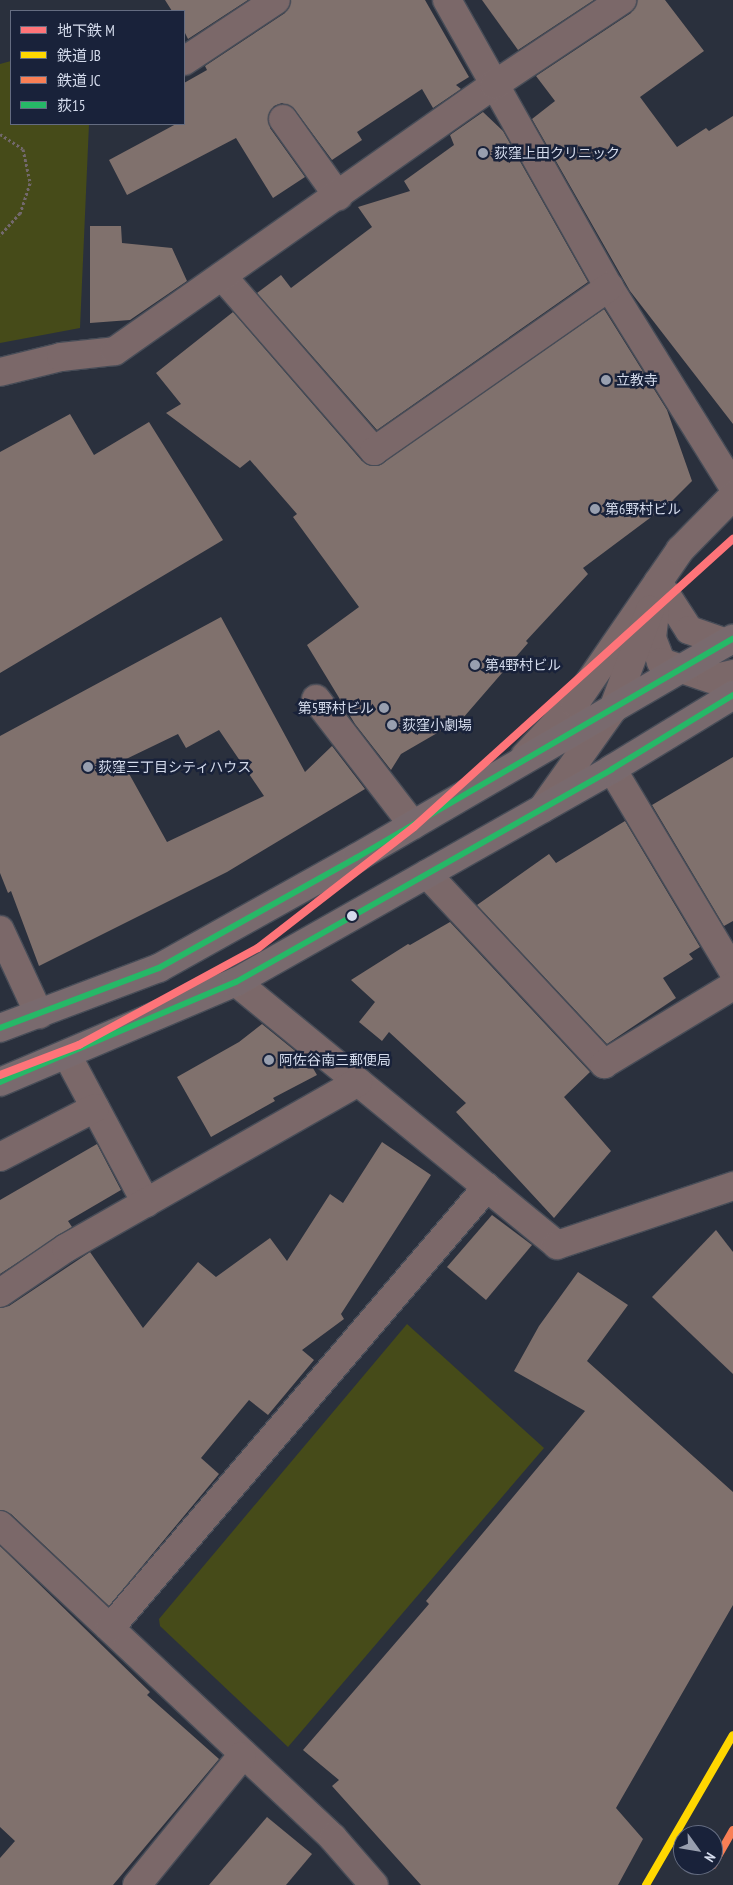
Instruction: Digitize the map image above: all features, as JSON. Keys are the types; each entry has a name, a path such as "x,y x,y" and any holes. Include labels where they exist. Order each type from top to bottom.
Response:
{"main road":[{"path":"0,1028 159,968 413,825 730,641"},
{"path":"0,1082 236,982 612,769 733,696"}],"street":[{"path":"185,60 276,0"},
{"path":"447,0 609,287 733,486"},
{"path":"0,372 61,357 115,351 494,85 622,0"},
{"path":"284,119 338,196"},
{"path":"222,276 374,451 609,287"},
{"path":"0,352 89,338"},
{"path":"518,764 575,703 680,550 733,496"},
{"path":"658,582 688,630 730,641"},
{"path":"658,582 652,638 661,662 711,679 733,674"},
{"path":"542,809 613,709 658,582"},
{"path":"316,699 413,825"},
{"path":"612,769 733,971"},
{"path":"427,874 604,1064 733,986"},
{"path":"0,930 38,1014"},
{"path":"236,982 557,1245 733,1186"},
{"path":"67,1055 146,1203"},
{"path":"0,1293 66,1248 358,1082"},
{"path":"0,1157 96,1108"},
{"path":"110,1628 487,1187"},
{"path":"0,1524 242,1756 333,1838 374,1885"},
{"path":"137,1885 242,1756"}],"path":[{"path":"0,134 23,148 30,183 20,213 0,235"}],"green space":[{"path":"10,61 10,125 89,125 80,328 0,343 0,64"},
{"path":"407,1324 544,1448 288,1747 160,1626 159,1619"}],"building":[{"path":"165,0 248,0 188,39 185,33 185,10 171,10"},
{"path":"291,0 425,0 469,77 456,85 461,89 433,108 422,89 357,132 362,140 332,160 295,110 282,103 274,106 269,113 270,128 305,177 273,198 236,138 127,195 109,160 174,125 185,125 185,82 207,70 205,66 285,13"},
{"path":"482,0 594,0 518,50"},
{"path":"637,0 665,0 704,51 640,97 677,147 706,128 709,131 733,116 733,424 630,291 532,119 555,101 536,76 631,13"},
{"path":"483,112 503,131 588,282 377,430 257,293 281,275 291,288 372,227 358,207 410,191 404,181 454,145 450,135"},
{"path":"90,226 121,226 122,243 172,248 187,281 130,320 90,323"},
{"path":"604,309 667,410 692,481 670,503 583,568 588,574 526,641 528,643 463,718 401,754 391,770 355,724 307,645 359,607 293,517 297,514 250,460 240,468 166,413 181,404 156,373 233,312 362,461 376,466"},
{"path":"70,414 94,455 149,422 223,540 0,673 0,452"},
{"path":"221,617 305,772 332,746 365,789 227,872 39,966 11,891 8,893 0,873 0,736","holes":["219,730 264,796 167,842 122,761 178,734 186,748"]},
{"path":"733,757 733,921 724,926 652,805"},
{"path":"625,821 700,947 689,954 693,959 663,978 676,998 607,1044 477,905 549,854 556,863"},
{"path":"450,922 590,1072 564,1097 611,1151 554,1218 456,1112 466,1103 389,1032 382,1041 359,1022 375,1002 351,980 408,944 410,945"},
{"path":"262,1024 310,1063 317,1075 273,1098 275,1101 211,1137 177,1077 239,1042"},
{"path":"382,1142 431,1175 341,1314 344,1319 302,1350 314,1360 268,1415 249,1400 201,1458 219,1474 109,1606 11,1514 0,1510 0,1308 9,1306 90,1252 143,1328 198,1262 216,1277 270,1238 287,1261 330,1194 343,1203"},
{"path":"97,1144 121,1190 68,1221 72,1227 0,1274 0,1200"},
{"path":"492,1215 532,1245 486,1300 447,1267"},
{"path":"716,1230 733,1252 733,1374 652,1297"},
{"path":"578,1272 628,1305 587,1361 733,1492 733,1605 616,1808 643,1839 618,1885 421,1885 332,1786 339,1780 303,1750 429,1604 426,1601 585,1411 514,1371 539,1326"},
{"path":"0,1546 150,1692 147,1695 219,1759 113,1885 0,1885 0,1858 15,1841 0,1827"},
{"path":"267,1817 312,1854 286,1885 209,1885"}],"metro line":[{"name":"M","path":"0,1075 79,1045 258,948 414,827 733,539"}],"rail line":[{"name":"JB","path":"646,1885 733,1735"},
{"name":"JC","path":"723,1848 733,1830"}],"transit line":[{"name":"荻15","path":"0,1028 159,968 356,858 733,639"},
{"name":"荻15","path":"0,1082 236,982 612,769 733,695"}],"place":[{"name":"荻窪上田クリニック","path":"483,153"},
{"name":"立教寺","path":"606,380"},
{"name":"第6野村ビル","path":"595,509"},
{"name":"第4野村ビル","path":"475,665"},
{"name":"第5野村ビル","path":"384,708"},
{"name":"荻窪小劇場","path":"392,725"},
{"name":"荻窪三丁目シティハウス","path":"88,767"},
{"name":"阿佐谷南三郵便局","path":"269,1060"}]}
